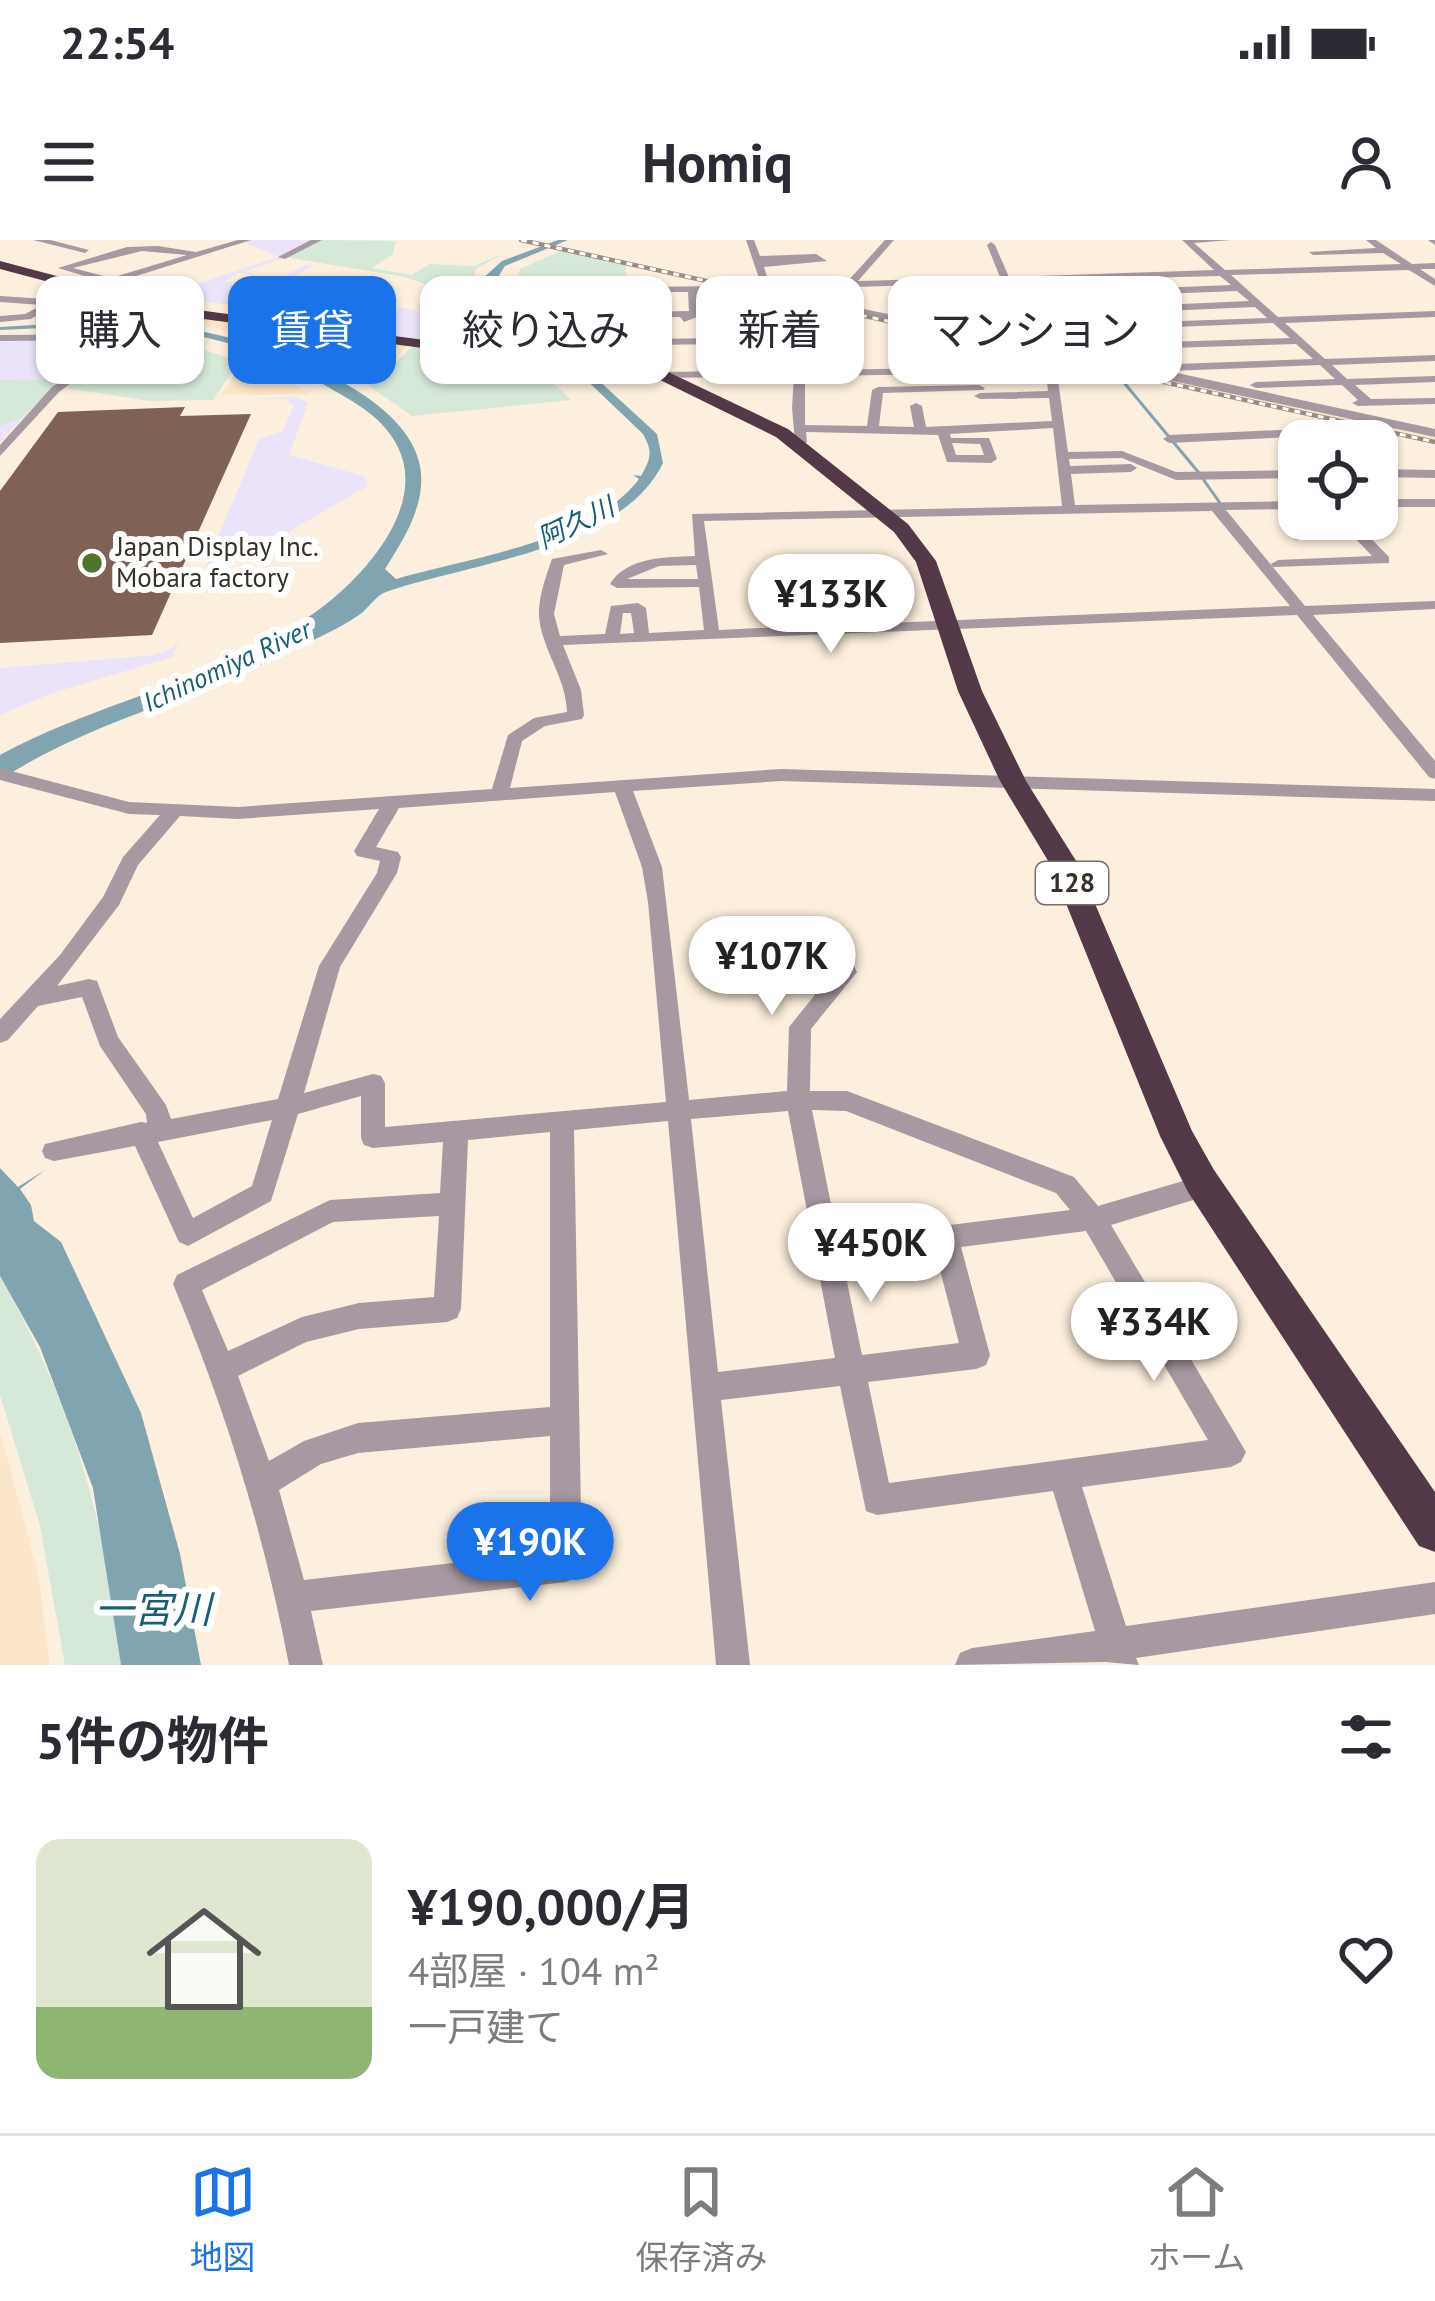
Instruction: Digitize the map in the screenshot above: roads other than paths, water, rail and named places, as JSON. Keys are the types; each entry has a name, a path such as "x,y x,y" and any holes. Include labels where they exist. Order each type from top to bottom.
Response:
{"highway":[{"name":"128","path":"0,265 57,276"},
{"name":"128","path":"204,319 420,344"},
{"name":"128","path":"672,378 801,437 921,550 970,691 1012,781 1064,864 1177,1136 1201,1181 1435,1530"}],"street":[{"path":"37,240 85,250"},
{"path":"127,276 247,240"},
{"path":"282,257 318,240"},
{"path":"750,240 764,276"},
{"path":"858,276 890,240"},
{"path":"1186,240 1227,240"},
{"path":"1186,240 1367,403"},
{"path":"1298,240 1335,269"},
{"path":"1370,240 1435,283"},
{"path":"77,276 63,268 126,248 164,245 193,254"},
{"path":"100,276 164,245"},
{"path":"991,245 1004,276"},
{"path":"1313,252 1383,250"},
{"path":"816,257 822,261 758,262 816,257"},
{"path":"1126,276 1435,266"},
{"path":"690,298 680,279 640,287 690,298 696,298"},
{"path":"1182,292 1239,289"},
{"path":"672,314 690,298"},
{"path":"672,301 696,298"},
{"path":"0,299 36,301"},
{"path":"1182,307 1257,304"},
{"path":"0,319 36,312"},
{"path":"1182,325 1435,314"},
{"path":"0,338 36,338"},
{"path":"1182,345 1298,341"},
{"path":"1182,368 1435,358"},
{"path":"1182,377 1435,429"},
{"path":"1223,386 1435,380"},
{"path":"0,452 64,384"},
{"path":"801,384 801,437 873,429 944,435 988,426 1059,424"},
{"path":"979,384 988,426"},
{"path":"1053,384 1069,508"},
{"path":"873,429 878,390 1054,390"},
{"path":"1307,404 1435,400"},
{"path":"916,406 921,430"},
{"path":"1171,438 1278,434"},
{"path":"1064,463 1116,452 1146,461 1160,474 1278,478"},
{"path":"1064,463 1131,468"},
{"path":"1398,474 1435,474"},
{"path":"1414,474 1435,498"},
{"path":"1232,475 1255,506"},
{"path":"1398,501 1435,498"},
{"path":"712,634 697,517 1278,503"},
{"path":"1215,506 1435,773"},
{"path":"1279,565 1384,560 1364,540"},
{"path":"499,797 514,739 540,722 576,715 558,641 547,620 551,561 601,554"},
{"path":"703,560 657,562 623,574 617,584 706,584"},
{"path":"803,584 812,631"},
{"path":"558,641 1435,604"},
{"path":"612,639 616,609 638,608 642,637"},
{"path":"0,774 129,808 173,812 391,806 781,775 1435,795"},
{"path":"623,788 652,867 733,1665"},
{"path":"33,999 89,987 108,1040 158,1112 150,1130 188,1234 262,1193 330,966 387,873 391,857 364,851 391,806"},
{"path":"0,1034 79,945 112,900 130,862 173,812"},
{"path":"54,1151 285,1108 373,1083 374,1138 798,1100 847,1101 1065,1185 1094,1219 1232,1452 877,1500 798,1100 800,1027 846,972"},
{"path":"293,1597 566,1566 562,1121"},
{"path":"224,1368 302,1330 359,1316 447,1309 456,1129"},
{"path":"830,1252 1094,1219 1191,1190 1201,1181"},
{"path":"306,1665 262,1483 224,1368 185,1284 329,1211 452,1204"},
{"path":"706,1388 976,1355 946,1238"},
{"path":"262,1483 314,1451 358,1438 567,1420"},
{"path":"1063,1476 1119,1654"},
{"path":"972,1665 1119,1654 1435,1598"}],"water":[{"path":"568,240 505,266 499,276 485,276 502,261"},
{"path":"36,325 36,329 0,327"},
{"path":"205,332 228,338 228,344 204,337"},
{"name":"Ichinomiya River","path":"322,384 345,384 386,412 408,437 420,466 417,507 385,569 396,579 526,545 591,518 618,501 639,479 633,475 641,476 649,460 643,434 591,384 602,384 657,434 663,463 642,492 614,516 540,549 386,592 359,615 319,638 66,743 0,780 0,755 211,668 293,627 347,586 380,549 402,505 403,459 377,420"},
{"name":"一宮川","path":"0,1168 18,1187 45,1170 20,1189 31,1205 34,1221 61,1242 141,1413 180,1554 201,1665 121,1665 93,1488 40,1347 0,1276"}],"waterway":[{"path":"1125,384 1199,473"},
{"path":"1203,479 1220,503"}],"railway":[{"path":"521,240 1435,442"}],"place":[{"name":"Japan Display Inc. Mobara factory","path":"92,563"}],"water label":[{"name":"阿久川","path":"576,523"}]}
